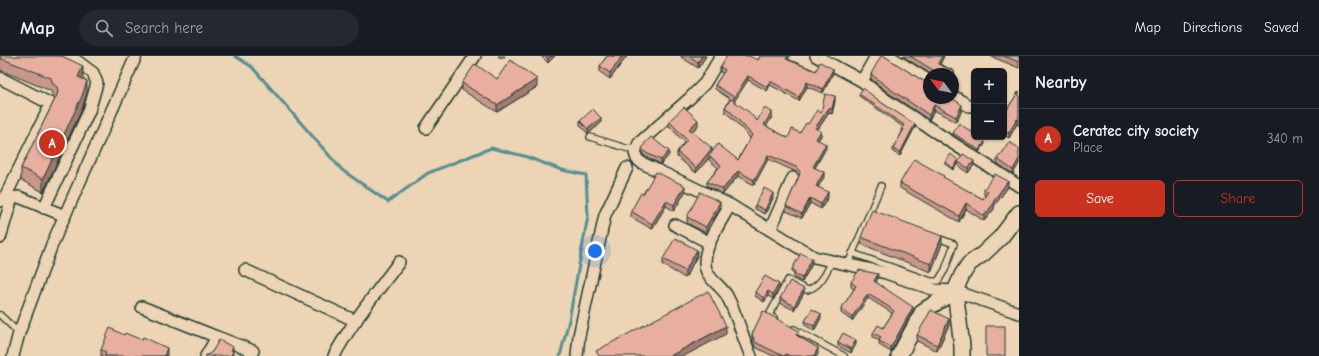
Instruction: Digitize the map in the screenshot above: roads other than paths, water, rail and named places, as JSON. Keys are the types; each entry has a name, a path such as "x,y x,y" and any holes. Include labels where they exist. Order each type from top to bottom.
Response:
{"street":[{"path":"44,208 89,111 97,83 93,73 77,61 66,56"},
{"path":"13,356 19,334 53,242 136,56"},
{"path":"426,128 475,56"},
{"path":"722,56 705,82 675,112 643,138 636,148 635,154 637,159 642,163 730,205 814,256 886,273 935,290 955,291 1019,313"},
{"path":"816,56 862,81 886,100 1019,186"},
{"path":"862,81 876,56"},
{"path":"889,56 923,77"},
{"path":"0,78 51,104 5,199 0,238"},
{"path":"959,100 969,106"},
{"path":"577,356 579,336 605,215 627,168"},
{"path":"770,230 793,178"},
{"path":"5,199 19,197 65,216"},
{"path":"730,205 705,255 706,270 726,295 751,356"},
{"path":"962,356 955,291 969,264 984,254 1001,237 1019,213"},
{"path":"676,225 710,243"},
{"path":"334,356 356,321 399,262"},
{"path":"245,270 356,321"},
{"path":"899,356 923,311 955,291"},
{"path":"142,307 253,351 250,356"},
{"path":"206,356 217,337"}],"lane":[{"path":"590,137 629,148 636,148"},
{"path":"848,264 881,186"},
{"path":"870,212 877,214"},
{"path":"852,253 931,282 938,281 945,270 954,244 933,236"},
{"path":"783,323 769,315 788,280 807,290 812,289 823,278 832,261"},
{"path":"0,315 4,317 19,334"},
{"path":"790,326 844,356"}],"waterway":[{"path":"235,56 252,67 342,170 388,202 428,173 491,148 524,156 562,170 586,175 588,216 569,320 560,356"}],"place":[{"name":"Ceratec city society","path":"52,143"}]}
